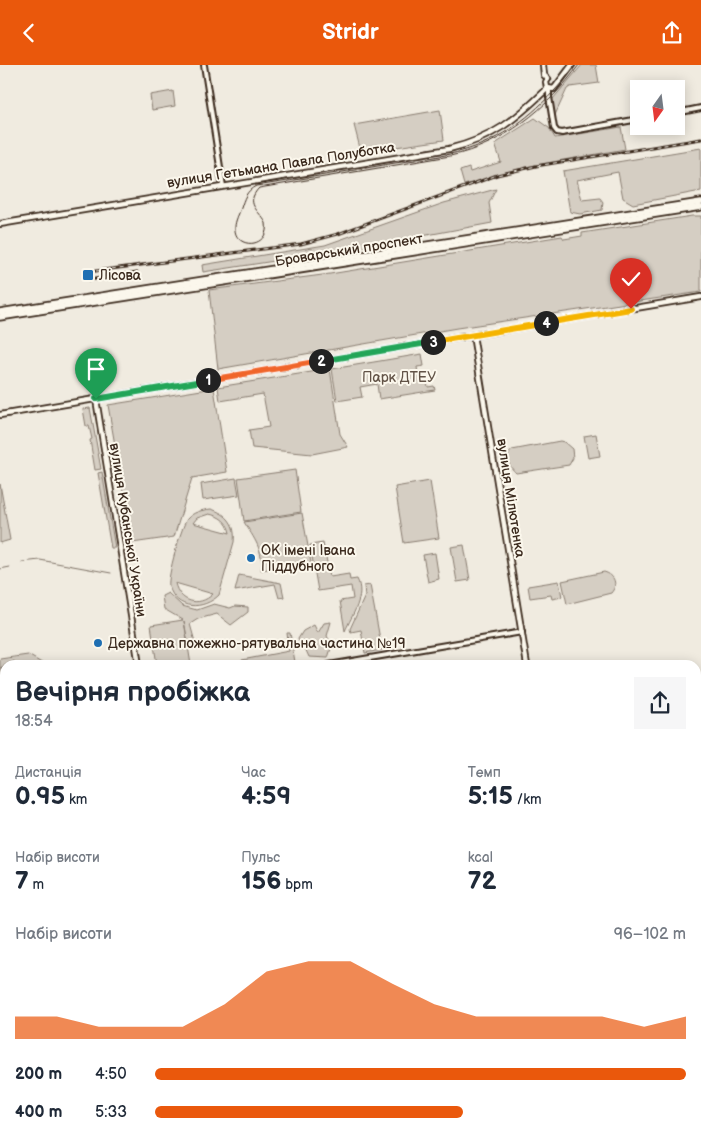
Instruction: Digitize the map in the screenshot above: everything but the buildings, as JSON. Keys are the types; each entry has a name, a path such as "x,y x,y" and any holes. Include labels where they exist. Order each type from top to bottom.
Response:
{"highway":[{"name":"Броварський проспект","path":"0,312 701,202"},
{"name":"Броварський проспект","path":"0,317 701,207"}],"street":[{"path":"204,65 223,186"},
{"path":"543,65 544,75 553,80"},
{"name":"вулиця Гетьмана Павла Полуботка","path":"0,223 463,146 495,133 548,89 554,89 553,80 572,65"},
{"path":"553,80 546,84 554,128 557,132 630,121"},
{"path":"539,97 550,104"},
{"path":"685,111 701,108"},
{"path":"0,415 701,297"},
{"name":"вулиця Мілютенка","path":"473,335 527,660"},
{"name":"вулиця Кубанської України","path":"96,399 139,660"},
{"path":"358,660 522,632"}],"green space":[{"path":"582,65 596,65 599,83 567,89 555,115 552,100"},
{"path":"173,91 175,106 152,110 150,95"},
{"path":"440,110 444,140 361,152 354,125"},
{"path":"535,118 549,128 555,138 621,127 625,149 530,166 464,185 460,171 469,168 470,172 501,162 495,144"},
{"path":"701,148 701,191 633,204 623,198 618,172 577,180 582,200 600,198 603,202 602,210 580,214 570,212 563,171"},
{"path":"496,189 489,203 492,223 346,250 203,272 202,265 325,245 444,203"},
{"path":"701,216 701,292 457,328 218,369 209,290 330,274 562,236 564,239 582,236 582,233"},
{"name":"Парк ДТЕУ","path":"422,354 424,366 417,367 419,382 427,381 428,387 434,386 435,390 379,399 377,384 360,387 362,397 337,401 332,369"},
{"path":"330,369 340,434 348,447 312,454 252,448 249,430 269,427 263,394 220,401 218,387"},
{"path":"214,388 227,472 192,478 174,537 132,543 108,405"},
{"path":"90,408 101,469 95,470 90,440 92,439 89,426 86,426 83,409"},
{"path":"596,434 600,456 588,458 584,436"},
{"path":"560,441 572,449 573,458 569,465 516,473 510,465 508,456 512,450"},
{"path":"295,470 301,512 244,521 238,478"},
{"path":"102,472 115,548 111,548 98,473"},
{"path":"236,478 239,495 203,500 201,484"},
{"path":"430,481 439,538 404,543 395,487"},
{"path":"0,484 10,540 0,543"},
{"path":"211,509 226,517 234,530 234,542 219,595 206,603 198,605 184,604 173,594 169,586 172,563 187,519 195,513","holes":["209,514 223,520 230,533 193,523 197,518","175,583 213,594 202,601 190,601 181,595"]},
{"path":"302,513 311,563 261,570 260,551 244,522"},
{"path":"323,543 330,577 349,574 350,580 357,579 359,585 359,599 345,631 340,601 353,599 351,586 318,591 310,545"},
{"path":"464,545 470,580 457,582 451,547"},
{"path":"435,553 439,579 428,582 423,555"},
{"path":"604,572 611,575 615,584 611,593 567,604 562,581"},
{"path":"239,575 281,583 284,597 279,598 275,584 235,591"},
{"path":"559,581 562,597 552,599 551,595 530,598 528,586"},
{"path":"370,585 382,650 365,653 361,630 351,632 350,629 365,596 364,586"},
{"path":"168,593 182,606 197,610 214,604 230,608 235,606 248,607 248,612 231,625 217,614 198,619 190,624 195,642 193,647 189,648 184,621 190,660 156,660 151,625 183,620 164,609 162,596"},
{"path":"331,622 327,636 332,645 328,658 309,657 298,639 303,631 314,625 318,633 324,623"},
{"path":"287,633 290,633 295,660 242,660 289,651"},
{"path":"28,655 36,660 0,660"}],"waterway":[{"path":"22,562 40,560 111,573"},
{"path":"0,569 10,567"}],"tram line":[{"path":"576,65 558,87 527,117 480,145 444,155 256,186 244,198 236,222 236,234 245,243 257,242 263,238 266,232 266,223 253,203 253,198 259,188 450,156 469,151 506,134 523,123 553,96 579,65"}],"railway":[{"path":"88,272 301,244 338,234 497,175 536,166 701,139"},
{"path":"89,280 137,272"}],"place":[{"name":"Лісова","path":"88,275"},
{"name":"ОК імені Івана Піддубного","path":"251,558"},
{"name":"Державна пожежно-рятувальна частина №19","path":"98,643"}],"route":[{"path":"96,399 631,309"}]}
